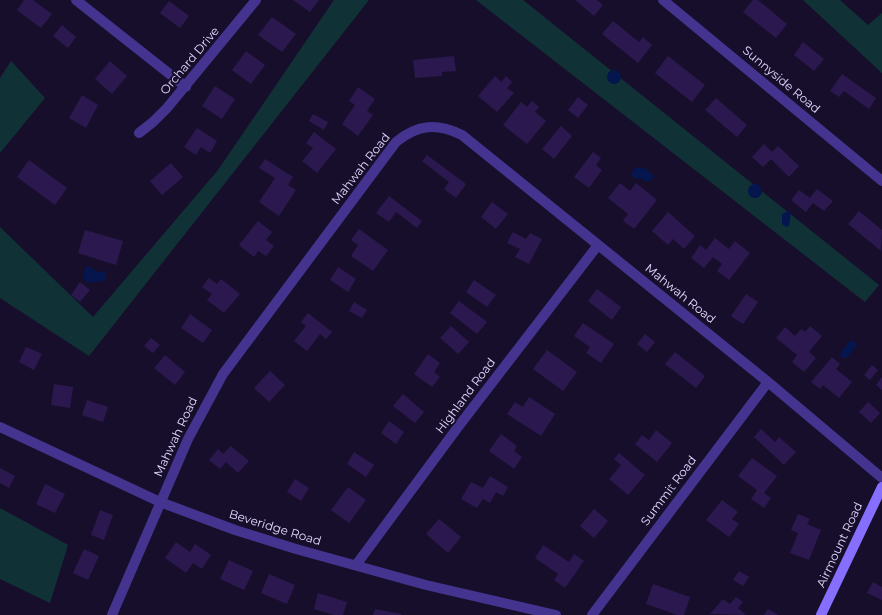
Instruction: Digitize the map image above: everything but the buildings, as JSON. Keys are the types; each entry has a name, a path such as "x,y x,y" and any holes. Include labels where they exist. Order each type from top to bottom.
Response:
{"street":[{"path":"76,0 186,87"},
{"name":"Orchard Drive","path":"138,133 153,122 186,87 256,0"},
{"name":"Sunnyside Road","path":"664,0 882,180"},
{"name":"Mahwah Road","path":"112,615 188,439 223,374 396,142 404,136 421,128 440,127 462,135 768,382 882,478"},
{"name":"Highland Road","path":"356,565 458,427 598,245"},
{"name":"Summit Road","path":"592,615 768,382"},
{"name":"Beveridge Road","path":"0,427 160,502 235,530 296,549 426,585 556,615"},
{"name":"Airmount Road","path":"822,615 882,487"}],"green space":[{"path":"334,0 369,0 89,356 0,298 0,227 93,317 218,170"},
{"path":"476,0 523,0 879,285 865,302"},
{"path":"803,0 840,0 868,25 882,13 882,73"},
{"path":"11,61 45,98 0,153 0,78"},
{"path":"0,508 68,545 50,603 0,579"}],"shaded area":[{"path":"611,70 617,70 621,74 621,80 617,84 611,84 607,80 607,74"},
{"path":"638,167 646,169 653,175 653,179 649,182 634,178 632,176 632,172"},
{"path":"755,184 760,186 762,191 760,196 755,198 750,196 748,191 750,186"},
{"path":"788,211 791,213 789,226 786,227 782,224 782,214"},
{"path":"87,266 97,272 103,271 106,274 106,279 91,283 85,281 84,274"},
{"path":"851,340 857,345 847,358 842,358 840,353"}]}
